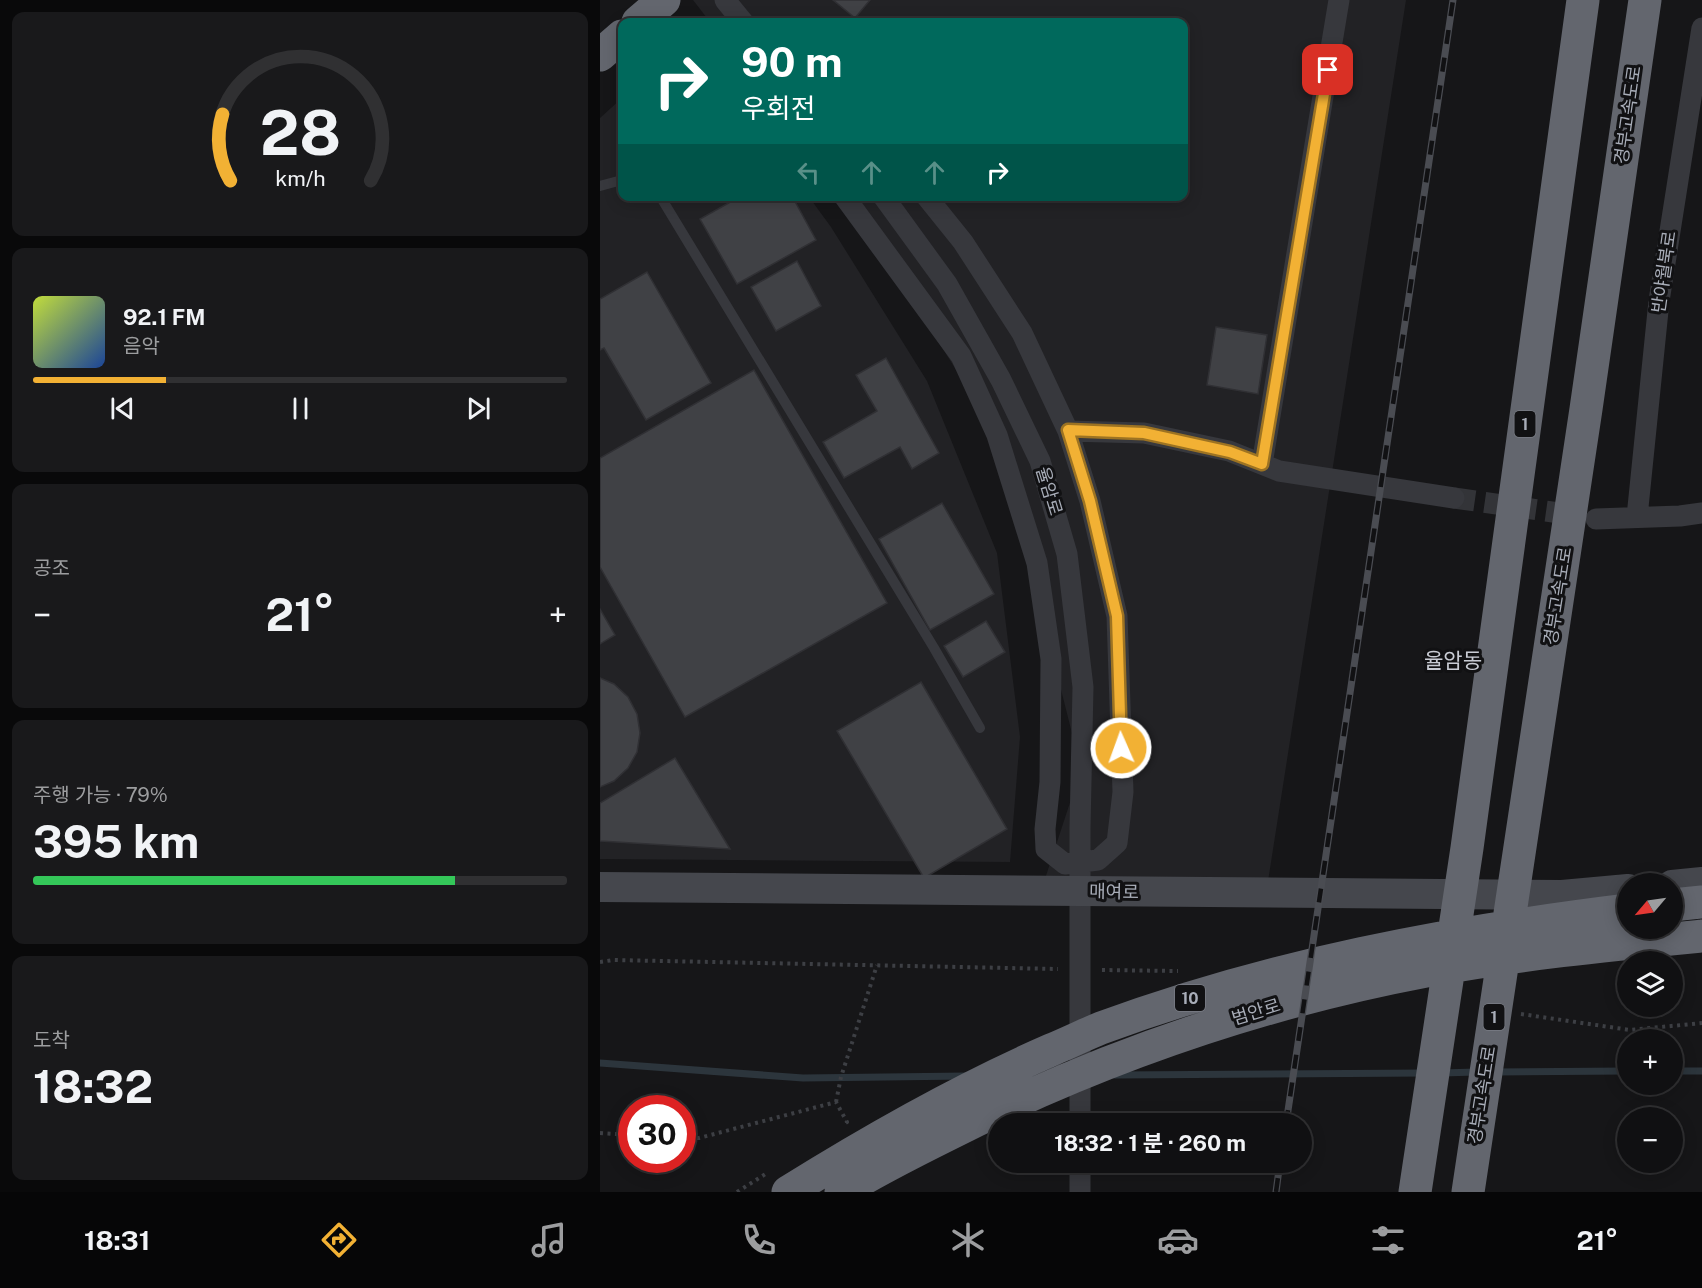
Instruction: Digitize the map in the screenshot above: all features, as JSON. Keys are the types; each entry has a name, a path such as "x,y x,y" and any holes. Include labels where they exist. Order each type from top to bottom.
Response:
{"highway":[{"path":"643,18 664,0"},
{"name":"1","path":"1415,1192 1467,848 1583,0"},
{"name":"경부고속도로","path":"1468,1192 1645,0"},
{"path":"600,55 618,39"},
{"path":"1683,904 1702,902"},
{"name":"범안로","path":"777,1183 872,1141 962,1091 1013,1066 1100,1029 1170,1005 1241,983 1369,951 1485,930 1617,912"},
{"name":"범안로","path":"841,1192 971,1123 1055,1084 1138,1051 1259,1011 1371,982 1484,961 1702,936"}],"street":[{"path":"725,0 740,18"},
{"path":"1262,464 1339,0"},
{"name":"반야월북로","path":"1637,517 1659,301 1702,28"},
{"path":"848,201 961,356 997,435 1037,563 1051,659 1050,782 1045,829 1046,849 1065,864 1098,860 1117,843 1123,792 1117,616 1090,501 1068,430 1022,333 963,242 930,201"},
{"name":"율암로","path":"887,201 947,284 1001,380 1040,461 1067,554 1083,687 1080,828 1080,1113"},
{"path":"1068,430 1144,433 1230,452 1279,471 1454,498"},
{"path":"1596,519 1702,513"},
{"path":"1683,884 1702,882"},
{"name":"매여로","path":"600,887 1562,896 1617,890"},
{"path":"1683,894 1702,897"},
{"path":"1080,1173 1080,1192"}],"lane":[{"path":"600,186 618,181"},
{"path":"663,201 934,648 980,728"}],"path":[{"path":"837,1128 847,1122 836,1102 841,1077 878,965"},
{"path":"696,1138 836,1102"},
{"path":"600,1133 618,1134"},
{"path":"737,1192 777,1183"}],"shaded area":[{"path":"693,0 1406,0 1266,894 1041,891 1081,769 997,435 865,225 846,201 1188,201 1188,18 707,18"},
{"path":"618,102 618,201 812,201 831,227 927,381 997,553 1020,737 1010,862 600,859 600,118"}],"building":[{"path":"833,0 870,0 855,18"},
{"path":"732,201 795,201 816,240 737,284 700,219"},
{"path":"797,261 821,306 776,331 751,287"},
{"path":"647,272 711,383 646,420 604,348 600,350 600,299"},
{"path":"1216,327 1267,335 1258,394 1207,385"},
{"path":"886,358 939,453 912,469 900,447 844,478 823,442 877,411 856,375"},
{"path":"754,370 887,603 685,717 600,567 600,458"},
{"path":"942,503 994,594 930,630 879,539"},
{"path":"600,609 615,635 600,644"},
{"path":"986,621 1005,652 963,677 944,646"},
{"path":"600,678 614,684 628,697 637,714 640,733 637,752 628,768 614,781 600,787"},
{"path":"921,682 1007,829 924,878 837,731"},
{"path":"675,758 730,849 600,841 600,803"}],"waterway":[{"path":"600,1063 803,1078 966,1076"},
{"path":"1496,1072 1617,1071"},
{"path":"1683,1071 1702,1071"},
{"path":"1442,1073 1476,1072"},
{"path":"1115,1075 1425,1073"}],"tunnel":[{"path":"1454,498 1581,516"}],"railway":[{"path":"1288,1113 1453,0"},
{"path":"1276,1192 1279,1173"}],"district":[{"name":"율암동","path":"1453,661"}],"route":[{"path":"1121,748 1117,616 1090,501 1068,430 1144,433 1230,452 1262,464 1328,70"}]}
